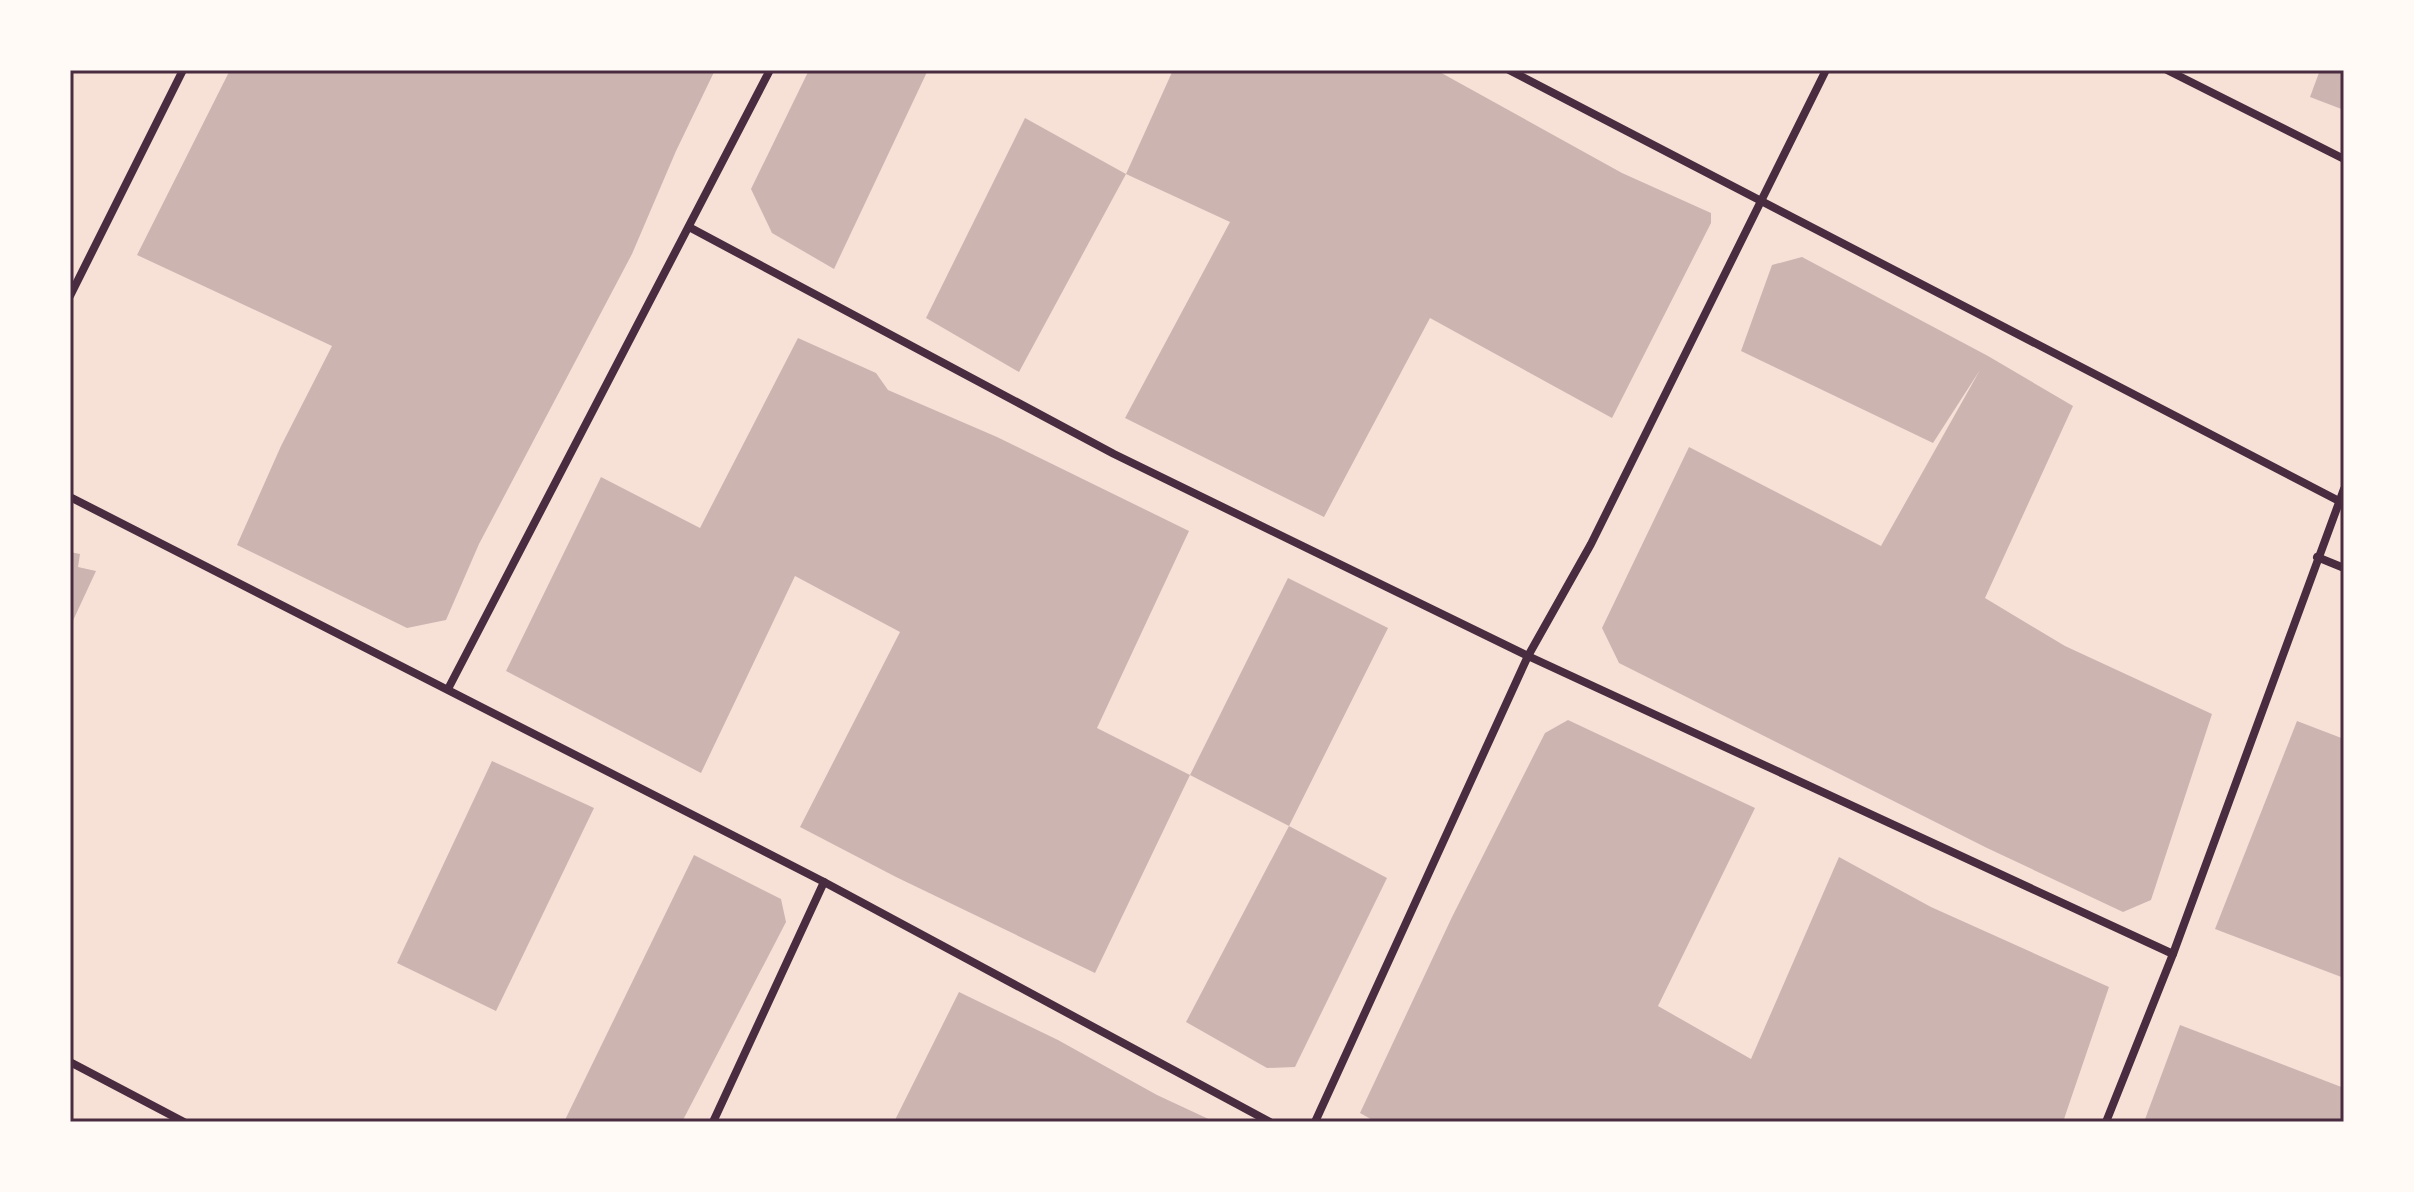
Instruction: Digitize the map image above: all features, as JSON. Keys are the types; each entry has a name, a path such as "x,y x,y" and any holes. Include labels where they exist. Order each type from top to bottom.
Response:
{"street":[{"path":"70,296 183,70"},
{"path":"448,689 770,70"},
{"path":"1509,70 2339,501"},
{"path":"1315,1122 1528,656 1591,544 1826,70"},
{"path":"2167,70 2344,159"},
{"path":"689,227 1114,454 1528,656 2173,954"},
{"path":"2106,1122 2173,954 2344,489"},
{"path":"70,497 824,882 1270,1122"},
{"path":"2317,557 2344,568"},
{"path":"713,1122 824,882"},
{"path":"70,1062 184,1122"}],"building":[{"path":"230,70 715,70 632,254 479,544 446,620 407,628 237,545 281,446 332,346 137,255"},
{"path":"809,70 927,72 834,269 772,233 751,189"},
{"path":"1173,70 1436,70 1622,173 1711,213 1711,223 1612,418 1430,318 1324,517 1125,418 1230,222 1126,174"},
{"path":"2320,70 2344,70 2344,110 2310,97"},
{"path":"1025,118 1126,174 1019,372 926,318"},
{"path":"1802,257 1988,356 2073,406 1985,598 2065,646 2212,714 2151,900 2123,912 1987,848 1619,663 1602,628 1689,447 1881,546 1980,370 1933,443 1741,351 1772,265"},
{"path":"798,338 876,373 888,390 997,437 1189,531 1097,728 1190,775 1095,973 800,827 900,632 795,576 701,773 506,671 601,477 700,528"},
{"path":"70,552 80,554 78,567 96,571 70,627"},
{"path":"1288,578 1388,628 1289,826 1190,775"},
{"path":"1568,720 1755,808 1658,1006 1751,1059 1839,857 1931,907 2109,987 2063,1122 1376,1122 1360,1113 1452,917 1545,733"},
{"path":"2297,721 2344,739 2344,978 2215,929"},
{"path":"492,761 594,808 496,1011 397,963"},
{"path":"1289,826 1387,878 1295,1067 1267,1068 1186,1022"},
{"path":"694,855 781,899 786,922 682,1122 564,1122"},
{"path":"959,992 1058,1040 1157,1095 1215,1122 894,1122"},
{"path":"2180,1025 2344,1088 2344,1122 2144,1122"}]}
